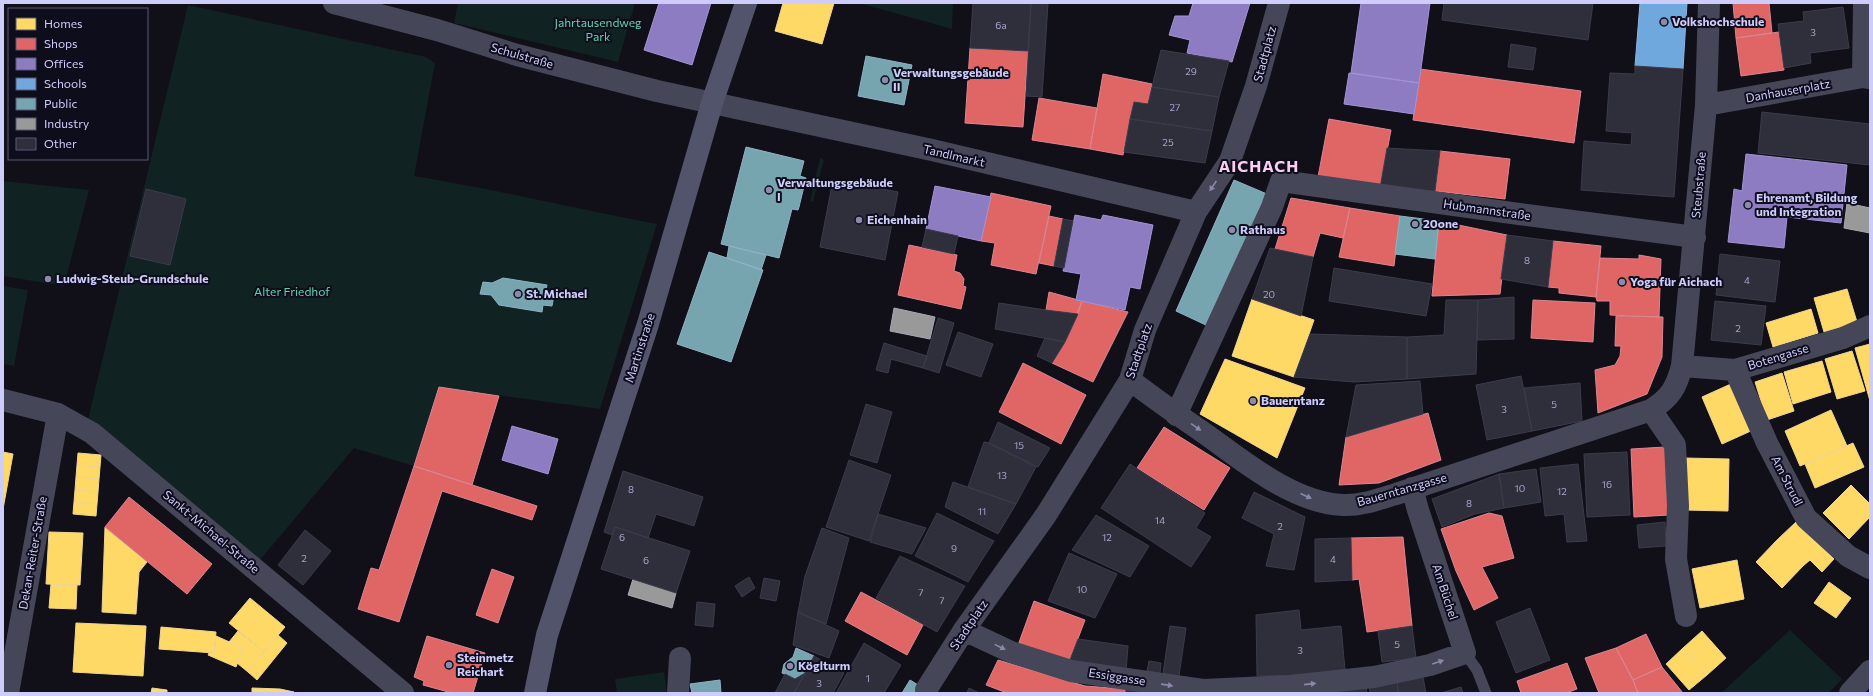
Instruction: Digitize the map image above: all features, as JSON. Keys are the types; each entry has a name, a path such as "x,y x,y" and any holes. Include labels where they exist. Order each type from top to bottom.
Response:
{"main road":[{"name":"Martinstraße","path":"535,693 547,635 648,324 712,103 746,3"}],"street":[{"name":"Schulstraße","path":"334,3 437,30 540,61 712,103"},
{"name":"Stadtplatz","path":"926,690 964,630 1046,515 1130,380 1145,330 1196,212 1230,161 1256,86 1279,3"},
{"name":"Steubstraße","path":"1682,366 1706,106 1709,3"},
{"path":"1864,3 1867,77"},
{"name":"Danhauserplatz","path":"1706,106 1867,77"},
{"name":"Tandlmarkt","path":"712,103 932,150 1196,212"},
{"name":"Hubmannstraße","path":"1176,415 1240,267 1272,207 1281,180 1694,237"},
{"name":"Botengasse","path":"1682,366 1735,370 1843,338 1870,326"},
{"name":"Bauerntanzgasse","path":"1130,380 1176,415 1195,426 1229,452 1286,488 1317,501 1343,505 1363,504 1652,410 1665,401 1676,386 1682,366"},
{"name":"Am Strudl","path":"1735,370 1768,443 1806,518 1848,556 1870,568"},
{"name":"Sankt-Michael-Straße","path":"3,400 58,414 92,433 403,693"},
{"path":"1652,410 1675,445 1678,506 1676,559 1686,616"},
{"name":"Dekan-Reiter-Straße","path":"8,693 58,414"},
{"name":"Am Büchel","path":"1412,488 1465,653"},
{"name":"Essiggasse","path":"964,630 1011,652 1071,670 1203,690 1290,686 1374,677 1430,665 1465,653"},
{"path":"678,693 680,658"},
{"path":"1850,693 1870,671"}],"lane":[{"name":"Am Büchel","path":"1465,653 1477,670 1486,693"}],"green space":[{"name":"Jahrtausendweg Park","path":"458,3 635,3 618,62 454,23"},
{"path":"859,3 953,3 952,29"},
{"name":"Alter Friedhof","path":"188,5 426,57 435,63 414,176 657,224 600,409 439,387 414,466 354,448 260,560 88,419"},
{"path":"820,158 824,160 813,202 810,201"},
{"path":"3,181 89,190 64,286 3,276"},
{"path":"3,286 28,290 14,366 3,364"},
{"path":"1790,630 1842,679 1828,693 1721,693"},
{"path":"664,672 667,693 617,693 615,679"}],"building: Homes":[{"path":"783,3 834,3 822,44 775,31"},
{"path":"1847,289 1857,322 1824,332 1814,298"},
{"path":"1252,299 1314,320 1294,377 1232,356"},
{"path":"1811,309 1818,333 1773,347 1766,323"},
{"path":"1870,344 1870,401 1855,348"},
{"path":"1852,351 1865,391 1837,399 1825,359"},
{"name":"Bauerntanz","path":"1225,359 1305,388 1277,458 1200,414"},
{"path":"1822,361 1831,392 1793,404 1784,372"},
{"path":"1782,373 1794,411 1767,420 1755,382"},
{"path":"1733,383 1753,430 1722,444 1702,397"},
{"path":"1831,410 1847,446 1800,466 1785,431"},
{"path":"1853,443 1864,467 1815,488 1805,464"},
{"path":"3,452 13,454 3,509"},
{"path":"78,453 101,455 100,467 77,465"},
{"path":"1685,458 1729,459 1728,511 1685,510"},
{"path":"77,465 100,467 99,479 76,477"},
{"path":"76,477 99,479 98,492 75,490"},
{"path":"1851,485 1870,504 1870,517 1849,539 1823,513"},
{"path":"75,490 98,492 97,504 74,502"},
{"path":"74,502 97,504 96,516 73,514"},
{"path":"1796,522 1834,559 1822,572 1810,560 1803,566 1777,540"},
{"path":"105,527 147,562 139,572 136,614 102,612"},
{"path":"49,532 83,533 80,585 46,584"},
{"path":"1777,540 1803,566 1782,588 1756,562"},
{"path":"1737,560 1744,599 1700,608 1692,569"},
{"path":"1829,582 1851,598 1836,618 1814,603"},
{"path":"51,584 77,585 76,609 49,608"},
{"path":"250,598 285,627 264,652 229,623"},
{"path":"76,623 146,626 143,676 73,672"},
{"path":"161,627 216,632 214,653 159,649"},
{"path":"238,631 264,652 248,672 237,663 243,648 229,642"},
{"path":"1702,631 1726,658 1707,675 1683,648"},
{"path":"278,635 287,643 257,680 248,672"},
{"path":"216,636 243,648 236,667 208,655 209,653 214,653"},
{"path":"1683,648 1707,675 1689,690 1666,664"},
{"path":"152,688 167,690 167,693 151,693"},
{"path":"252,688 280,689 280,693 252,693"},
{"path":"280,689 294,692 280,693"}],"building: Shops":[{"path":"1733,3 1769,3 1772,33 1736,38"},
{"path":"1779,32 1784,70 1741,76 1736,38"},
{"path":"970,48 1028,51 1023,127 965,123"},
{"path":"1420,69 1581,91 1574,143 1413,120"},
{"path":"1103,74 1152,84 1148,104 1134,102 1123,155 1090,149"},
{"path":"1039,98 1097,108 1090,149 1032,140"},
{"path":"1329,119 1391,130 1380,188 1318,177"},
{"path":"1440,151 1510,159 1505,199 1435,191"},
{"path":"991,193 1051,206 1036,274 991,265 995,243 981,241"},
{"path":"1291,198 1350,208 1343,238 1320,233 1313,257 1275,249"},
{"path":"1350,208 1400,216 1394,266 1339,257"},
{"path":"1049,216 1063,219 1054,266 1039,263"},
{"path":"1439,221 1507,235 1500,294 1432,296"},
{"path":"1553,241 1601,246 1596,297 1559,293 1559,288 1548,287"},
{"path":"909,245 957,255 954,271 960,273 964,279 963,286 966,287 961,309 898,295"},
{"path":"1639,255 1661,259 1659,317 1610,315 1610,301 1597,301 1596,297 1600,258 1639,259"},
{"path":"1049,292 1082,301 1078,314 1046,310"},
{"path":"1533,300 1595,303 1593,342 1531,338"},
{"path":"1082,301 1128,312 1093,382 1052,363 1065,342"},
{"path":"1616,316 1663,317 1662,357 1647,394 1598,413 1595,370 1615,365 1620,356 1621,346 1615,346"},
{"path":"1023,363 1086,395 1061,444 999,412"},
{"path":"439,387 499,396 472,485 414,466"},
{"path":"1428,413 1441,460 1379,483 1339,485 1346,437"},
{"path":"1164,427 1230,468 1204,510 1137,468"},
{"path":"1665,447 1669,515 1634,517 1631,449"},
{"path":"414,466 537,506 532,520 442,491 399,622 358,609 371,568 379,570"},
{"path":"129,497 212,564 187,594 105,527"},
{"path":"1489,513 1502,516 1514,558 1482,567 1498,598 1474,610 1456,571 1441,529"},
{"path":"1403,537 1412,626 1367,632 1359,579 1352,580 1351,538"},
{"path":"492,569 514,577 498,623 476,615"},
{"path":"861,592 923,625 907,655 845,621"},
{"path":"1034,601 1085,620 1068,665 1017,648"},
{"path":"1646,634 1662,667 1633,680 1616,648"},
{"name":"Steinmetz Reichart","path":"427,636 485,653 473,693 452,693 423,685 424,681 414,677"},
{"path":"1616,648 1633,680 1638,693 1599,693 1585,658"},
{"path":"998,660 1085,686 1125,689 1125,693 1007,693 986,685"},
{"path":"1567,663 1577,689 1566,693 1521,693 1517,681"},
{"path":"1662,667 1683,693 1638,693 1633,680"}],"building: Offices":[{"path":"659,3 711,3 692,65 644,50"},
{"path":"1193,3 1250,3 1232,62 1187,53 1190,40 1169,35 1175,16 1189,16"},
{"path":"1361,3 1430,3 1419,83 1351,73"},
{"path":"1349,73 1419,83 1414,114 1344,104"},
{"path":"1746,154 1847,165 1841,223 1787,217 1784,248 1728,242 1734,189 1742,191"},
{"path":"935,186 991,197 981,241 926,229"},
{"path":"1075,215 1101,220 1103,215 1153,225 1140,289 1130,287 1125,310 1076,300 1081,274 1063,271"},
{"path":"512,426 558,439 548,474 502,460"}],"building: Schools":[{"path":"1640,3 1687,3 1683,69 1635,66"}],"building: Public":[{"name":"Verwaltungsgebäude II","path":"866,56 912,65 904,105 858,96"},
{"name":"Verwaltungsgebäude I","path":"746,147 804,161 800,176 806,178 799,207 798,210 792,209 779,258 721,244"},
{"name":"Rathaus","path":"1234,180 1267,194 1208,326 1176,311"},
{"path":"1400,216 1439,221 1435,259 1395,254"},
{"path":"729,246 766,255 761,270 727,258"},
{"path":"709,252 763,270 731,362 677,344"},
{"name":"St. Michael","path":"503,278 547,285 545,294 554,295 552,306 543,305 542,312 499,305 491,295 480,294 483,282 492,283"},
{"name":"Köglturm","path":"796,648 814,656 805,673 795,679 782,673 784,664 793,657"},
{"path":"720,680 721,693 692,693 690,684"},
{"path":"910,680 931,693 902,693"}],"building: Industry":[{"path":"1847,203 1870,208 1870,233 1844,228"},
{"path":"894,308 935,317 930,339 890,331"},
{"path":"633,579 676,593 672,608 628,595"}],"building: Other":[{"path":"973,3 1031,3 1028,51 970,48"},
{"path":"1031,3 1048,3 1042,97 1026,96"},
{"path":"1444,3 1593,3 1588,40 1442,20"},
{"path":"1843,7 1849,48 1810,53 1811,63 1784,68 1778,24 1804,21 1803,12"},
{"path":"1511,44 1536,48 1533,70 1508,67"},
{"path":"1161,50 1229,61 1219,97 1152,87"},
{"path":"1635,66 1683,69 1674,197 1581,190 1584,141 1631,145 1632,133 1606,131 1610,73 1635,74"},
{"path":"1152,87 1219,97 1212,131 1130,119 1134,102 1148,104"},
{"path":"1762,112 1870,124 1870,165 1758,153"},
{"path":"1130,119 1212,131 1205,163 1124,152"},
{"path":"1387,148 1440,151 1435,191 1380,188"},
{"name":"Eichenhain","path":"833,180 898,192 885,260 820,247"},
{"path":"146,189 186,199 170,265 130,256"},
{"path":"1063,219 1073,221 1064,268 1054,266"},
{"path":"926,229 958,236 954,254 922,247"},
{"path":"1507,235 1553,241 1548,287 1501,279"},
{"path":"1270,248 1313,257 1301,316 1252,299"},
{"path":"1720,254 1780,261 1775,302 1716,295"},
{"path":"1334,268 1432,284 1426,316 1329,301"},
{"path":"1514,297 1514,339 1477,340 1478,300"},
{"path":"1446,300 1478,300 1476,374 1407,379 1407,337 1444,335"},
{"path":"1715,301 1766,306 1761,345 1711,340"},
{"path":"999,303 1078,314 1065,342 995,329"},
{"path":"938,318 954,323 939,373 923,368"},
{"path":"958,332 993,344 981,377 946,365"},
{"path":"1310,334 1407,337 1407,379 1354,382 1294,377"},
{"path":"1045,338 1065,342 1052,363 1037,356"},
{"path":"884,343 927,356 923,368 891,359 888,373 876,370"},
{"path":"1521,376 1532,431 1487,440 1476,385"},
{"path":"1420,381 1423,414 1346,437 1356,385"},
{"path":"1580,383 1582,421 1532,431 1524,388"},
{"path":"866,404 892,412 877,463 850,455"},
{"path":"998,422 1050,448 1038,467 989,443"},
{"path":"984,442 989,443 1036,467 1016,504 968,487"},
{"path":"1627,452 1630,515 1587,517 1584,454"},
{"path":"849,460 891,475 869,541 826,527"},
{"path":"1130,464 1205,513 1196,528 1211,537 1191,567 1101,508"},
{"path":"1578,464 1587,541 1567,542 1564,514 1545,516 1540,468"},
{"path":"1536,469 1541,502 1504,508 1499,474"},
{"path":"623,471 703,497 694,526 656,514 648,538 615,527 612,535 604,532"},
{"path":"1499,474 1504,508 1475,514 1442,527 1432,499"},
{"path":"953,482 1016,504 998,534 945,507"},
{"path":"1254,492 1305,517 1294,570 1266,566 1274,534 1242,518"},
{"path":"937,513 994,541 968,582 915,556"},
{"path":"878,514 926,528 912,554 870,542"},
{"path":"1096,515 1149,546 1130,577 1072,550"},
{"path":"1665,522 1666,546 1639,548 1637,525"},
{"path":"615,527 690,551 676,593 601,569"},
{"path":"822,528 849,538 826,624 798,612 805,576"},
{"path":"305,530 331,551 303,585 278,565"},
{"path":"1351,538 1352,580 1315,582 1315,539"},
{"path":"1069,553 1117,574 1095,618 1048,601"},
{"path":"900,556 965,586 937,632 876,598"},
{"path":"749,577 755,588 742,597 735,586"},
{"path":"764,578 780,581 776,601 760,598"},
{"path":"697,602 715,604 713,627 695,625"},
{"path":"1530,608 1550,660 1516,673 1496,622"},
{"path":"1299,610 1301,630 1341,626 1345,670 1300,675 1257,676 1256,615"},
{"path":"798,612 839,631 829,658 793,645"},
{"path":"1170,626 1186,628 1179,676 1163,673"},
{"path":"1412,626 1416,658 1382,662 1378,631"},
{"path":"1078,639 1128,646 1126,672 1068,665"},
{"path":"864,643 901,665 884,693 836,693"},
{"path":"814,656 844,673 833,693 794,693"},
{"path":"1149,661 1161,663 1160,673 1147,671"},
{"path":"805,673 794,693 775,693 785,674 795,679"},
{"path":"1423,677 1426,693 1398,693 1397,680"},
{"path":"1397,680 1398,693 1370,693 1369,684"},
{"path":"1366,687 1367,693 1325,693"},
{"path":"1461,687 1463,693 1441,693"},
{"path":"969,688 979,693 967,693"},
{"path":"1127,690 1157,693 1126,693"}],"place":[{"name":"Volkshochschule","path":"1664,22"},
{"name":"Verwaltungsgebäude II","path":"885,80"},
{"name":"Verwaltungsgebäude I","path":"769,190"},
{"name":"Ehrenamt, Bildung und Integration","path":"1748,205"},
{"name":"Eichenhain","path":"859,220"},
{"name":"20one","path":"1415,224"},
{"name":"Rathaus","path":"1232,230"},
{"name":"Ludwig-Steub-Grundschule","path":"48,279"},
{"name":"Yoga für Aichach","path":"1622,282"},
{"name":"St. Michael","path":"518,294"},
{"name":"Bauerntanz","path":"1253,401"},
{"name":"Steinmetz Reichart","path":"449,665"},
{"name":"Köglturm","path":"790,666"}],"district":[{"name":"AICHACH","path":"1259,166"}]}
